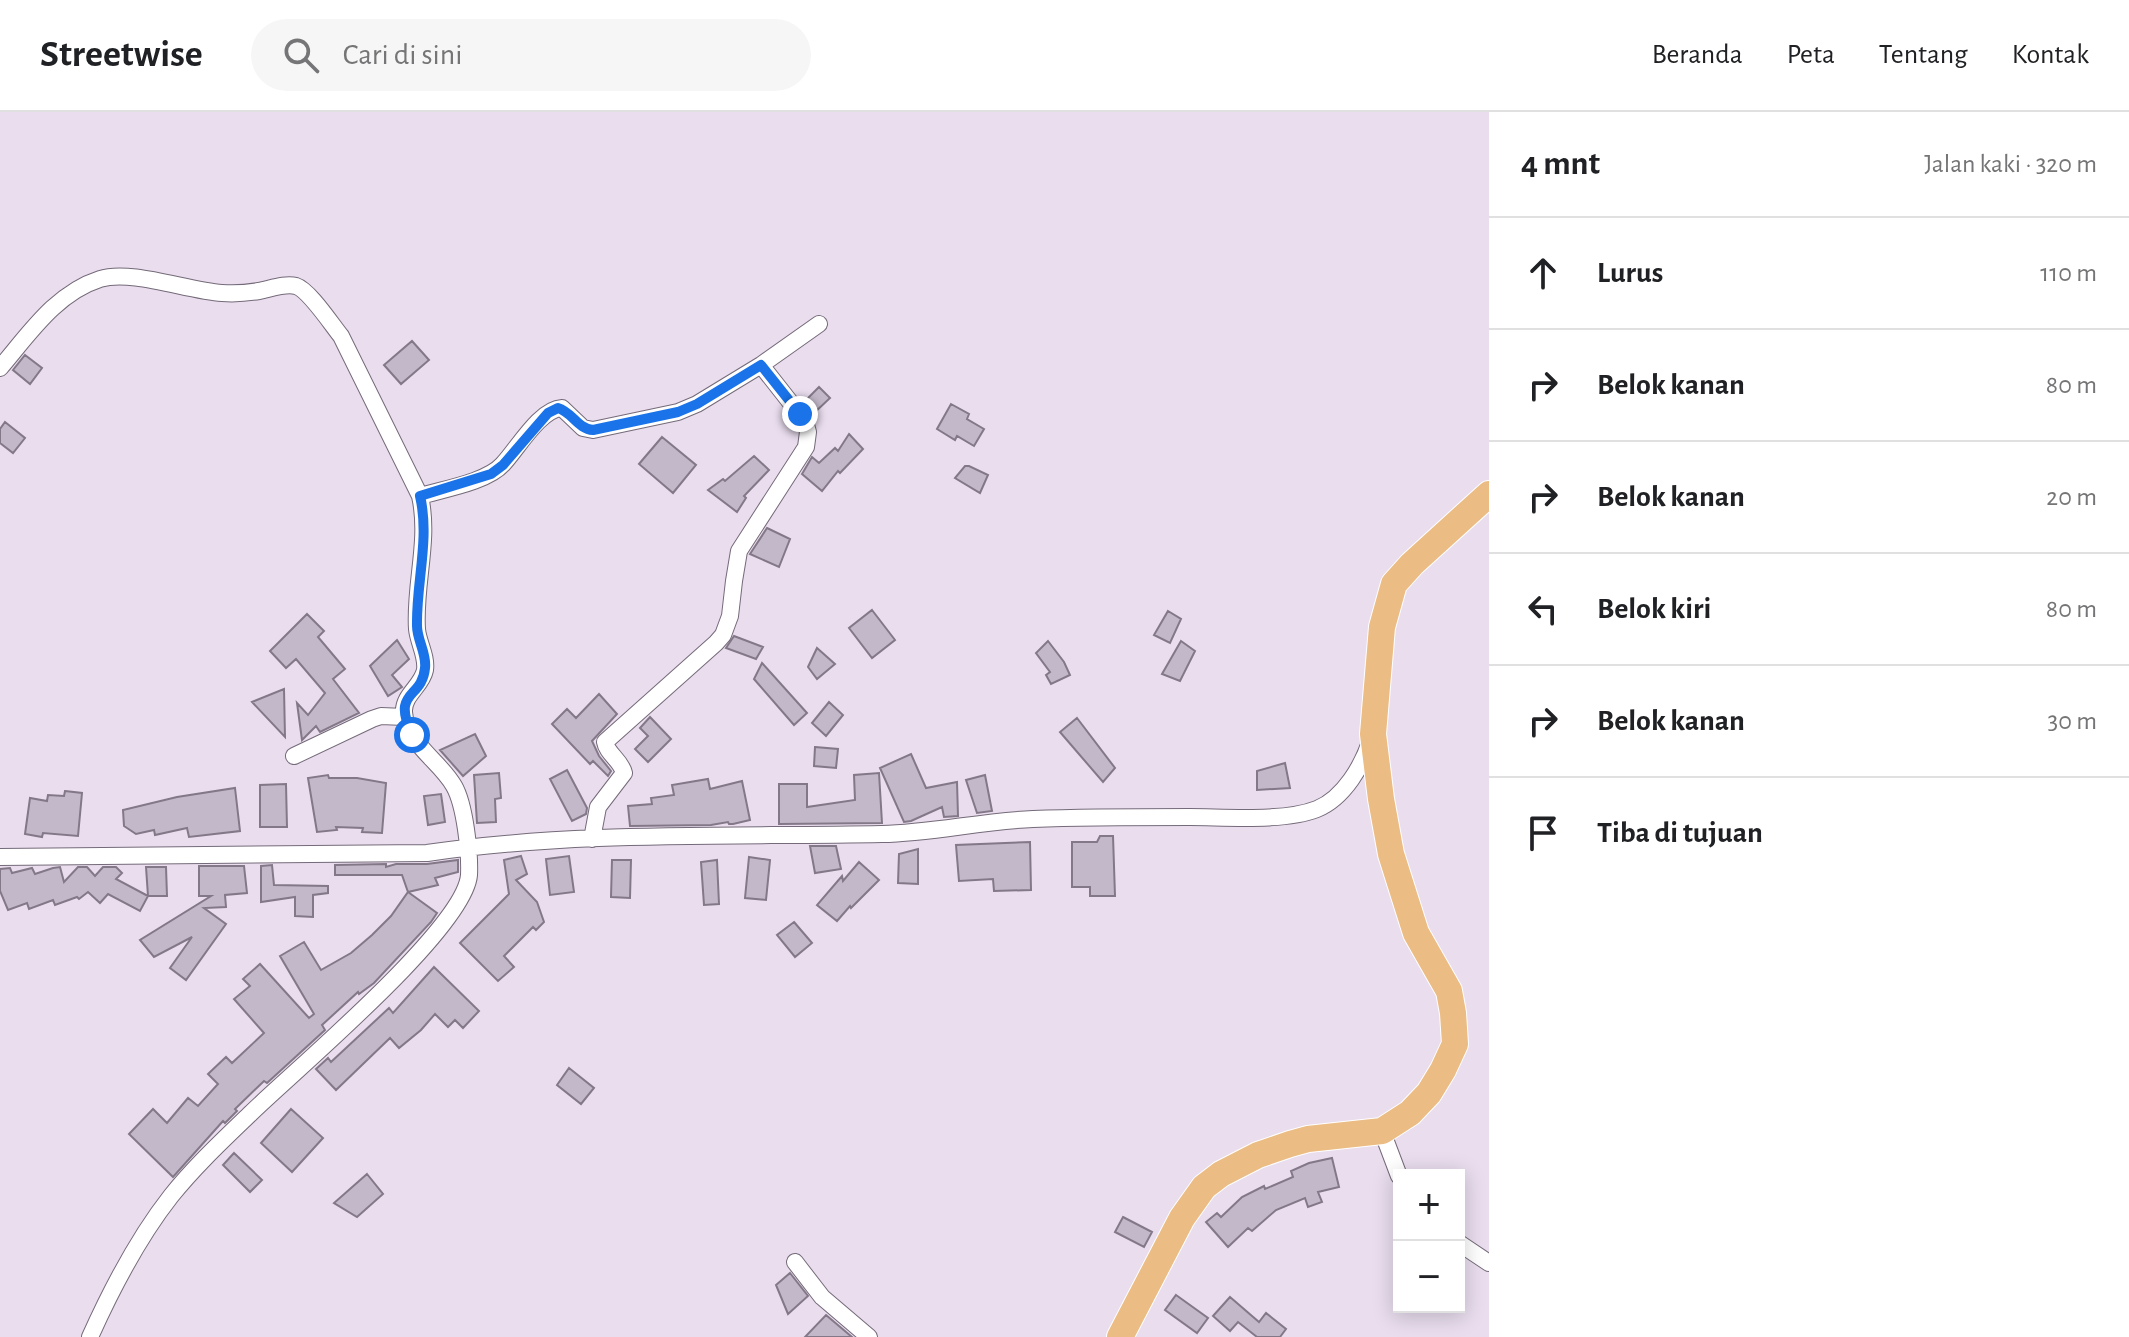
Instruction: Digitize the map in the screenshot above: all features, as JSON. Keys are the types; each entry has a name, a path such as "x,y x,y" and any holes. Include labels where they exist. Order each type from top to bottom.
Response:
{"main road":[{"path":"1120,1337 1182,1218 1204,1187 1221,1174 1258,1155 1290,1144 1308,1139 1382,1131 1410,1113 1429,1093 1455,1044 1449,991 1416,933 1391,854 1373,734 1382,627 1394,584 1489,494"}],"street":[{"path":"0,368 59,302 100,279 118,276 218,293 296,286 324,313 341,336 420,496 424,538 417,633 426,666 403,707 404,717 412,735 456,789 469,847 469,878 464,893 439,928 394,979 254,1109 172,1194 130,1259 90,1337"},
{"path":"420,496 491,474 503,465 552,410 562,408 586,430 678,412 697,404 761,365 819,324"},
{"path":"592,839 598,807 624,773 604,745 606,738 723,635 730,616 739,551 806,447 808,432 805,421 761,365"},
{"path":"294,756 372,719 381,716 404,717"},
{"path":"0,857 427,853 469,847 592,839 886,834 1031,819 1231,819 1301,814 1333,800 1345,787 1367,752 1373,734"},
{"path":"1382,1131 1396,1169"},
{"path":"1465,1247 1489,1263"},
{"path":"795,1262 822,1297 869,1337"}],"building":[{"path":"412,341 429,360 401,384 384,365"},
{"path":"25,355 42,368 30,384 13,370"},
{"path":"819,387 830,398 813,414 804,402"},
{"path":"951,404 969,414 967,419 984,429 974,446 957,436 955,440 937,429"},
{"path":"5,422 25,438 13,453 0,443 0,429"},
{"path":"849,434 863,449 840,473 838,471 822,491 802,474 812,457 819,463 835,448 838,451"},
{"path":"662,437 696,465 673,493 639,464"},
{"path":"754,456 769,470 744,496 746,498 737,512 708,490 723,479 725,481"},
{"path":"965,466 988,475 980,493 955,478"},
{"path":"767,528 790,539 779,567 750,554"},
{"path":"872,610 895,640 872,658 849,628"},
{"path":"1168,611 1181,619 1170,643 1154,635"},
{"path":"307,614 324,631 318,637 345,669 333,679 359,713 320,732 316,726 302,740 297,703 308,715 325,693 296,659 286,668 270,651"},
{"path":"734,636 763,647 756,659 726,648"},
{"path":"397,640 409,659 392,675 402,687 388,696 370,666"},
{"path":"1048,641 1070,675 1051,684 1046,675 1050,672 1036,653"},
{"path":"1181,641 1195,651 1180,681 1162,674"},
{"path":"817,648 835,664 817,679 808,667"},
{"path":"762,663 807,713 794,725 754,679"},
{"path":"284,689 285,737 252,702"},
{"path":"599,694 617,714 592,741 611,771 608,776 593,761 590,764 552,724 567,709 576,718"},
{"path":"829,702 843,715 826,736 812,723"},
{"path":"650,717 671,739 648,762 635,749 648,736 640,728"},
{"path":"1077,718 1115,768 1103,782 1060,732"},
{"path":"475,734 486,756 463,776 440,750"},
{"path":"815,747 838,749 836,768 814,766"},
{"path":"911,754 926,788 957,782 958,816 944,817 942,807 904,822 880,768"},
{"path":"1285,763 1290,788 1257,790 1257,771"},
{"path":"567,770 587,808 586,814 572,821 550,779"},
{"path":"499,773 501,798 495,799 496,822 477,823 474,775"},
{"path":"879,773 882,823 779,824 779,784 807,784 807,807 855,800 854,775"},
{"path":"328,775 329,778 357,778 386,783 382,833 362,832 363,828 336,827 337,830 317,832 308,778"},
{"path":"985,775 992,811 977,813 966,780"},
{"path":"708,779 710,789 742,781 750,820 733,824 630,826 628,806 652,804 651,798 674,795 672,785"},
{"path":"286,784 287,827 260,827 260,785"},
{"path":"235,788 240,831 189,837 187,828 155,835 154,830 136,834 124,826 123,810"},
{"path":"65,791 82,793 78,836 25,834 30,798 47,801 48,795 64,796"},
{"path":"441,794 445,822 428,825 424,796"},
{"path":"1100,836 1113,836 1115,896 1090,896 1090,887 1072,887 1072,842 1097,842"},
{"path":"1030,842 1031,890 994,891 993,879 959,881 956,845"},
{"path":"810,846 836,846 841,869 815,873"},
{"path":"918,849 918,884 898,883 899,854"},
{"path":"521,856 527,874 516,880 537,902 544,922 536,930 533,927 504,956 514,967 498,981 460,943 509,894 504,860"},
{"path":"569,856 574,892 550,895 546,859"},
{"path":"749,857 770,860 766,900 745,898"},
{"path":"458,860 458,872 435,878 438,885 408,892 402,875 335,875 335,865 386,864 386,867"},
{"path":"612,860 631,860 630,898 611,897"},
{"path":"717,860 719,904 704,905 701,862"},
{"path":"859,862 879,880 837,921 817,905"},
{"path":"272,865 274,885 328,886 328,893 313,895 313,917 295,916 295,897 261,902 261,866"},
{"path":"199,866 244,866 247,893 225,895 226,907 204,908 226,924 186,980 170,968 192,937 154,957 140,940 211,896 199,896"},
{"path":"60,867 64,882 78,867 87,867 95,876 103,867 116,867 122,873 116,879 148,896 140,911 108,894 100,903 88,892 79,899 77,897 55,905 53,900 29,909 27,903 8,910 0,891 0,869 10,868 12,873 32,868 35,874"},
{"path":"146,867 166,867 167,896 148,896"},
{"path":"408,892 437,913 431,922 374,983 358,992 322,1025 325,1030 235,1109 237,1111 225,1123 223,1121 173,1177 129,1134 153,1109 167,1123 188,1098 198,1106 218,1084 208,1074 226,1057 232,1063 264,1033 234,999 250,986 243,979 260,964 309,1018 314,1014 280,956 304,942 321,970 351,953 372,935"},
{"path":"794,922 812,943 795,957 777,935"},
{"path":"434,967 479,1011 463,1028 455,1020 448,1027 435,1014 399,1048 390,1038 336,1090 316,1069 328,1058 331,1062 389,1008 393,1013"},
{"path":"569,1068 594,1088 581,1104 557,1085"},
{"path":"291,1109 323,1138 292,1172 261,1143"},
{"path":"234,1153 262,1180 250,1192 223,1165"},
{"path":"1332,1158 1339,1187 1318,1192 1322,1202 1308,1207 1305,1198 1276,1210 1252,1231 1248,1228 1228,1247 1206,1222 1217,1213 1221,1217 1242,1197 1293,1177 1291,1171"},
{"path":"367,1174 383,1194 357,1217 334,1203"},
{"path":"1123,1217 1152,1232 1144,1247 1115,1232"},
{"path":"790,1273 808,1296 788,1314 776,1285"},
{"path":"1176,1295 1208,1318 1197,1333 1165,1310"},
{"path":"1230,1297 1259,1322 1266,1313 1286,1329 1280,1337 1257,1337 1238,1322 1230,1331 1213,1316"},
{"path":"826,1315 852,1337 805,1337"}],"route":[{"path":"412,735 403,707 426,666 417,633 424,538 420,496 491,474 503,465 548,413 558,408 567,411 586,430 678,412 697,404 761,365 800,414"}]}
